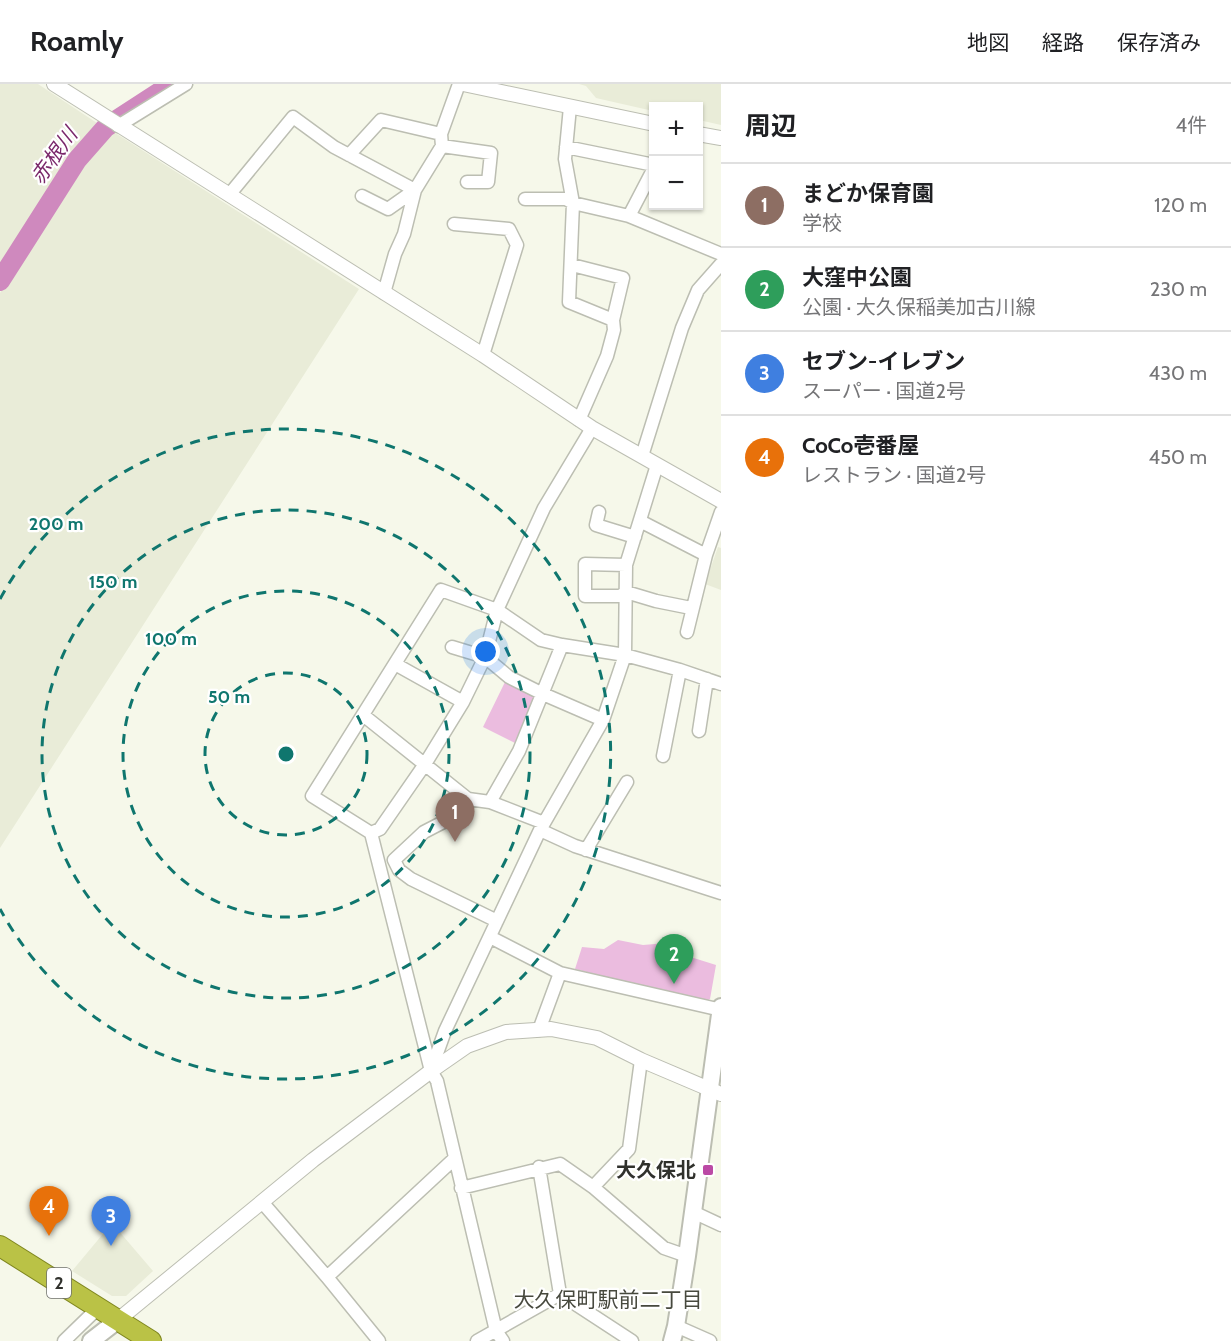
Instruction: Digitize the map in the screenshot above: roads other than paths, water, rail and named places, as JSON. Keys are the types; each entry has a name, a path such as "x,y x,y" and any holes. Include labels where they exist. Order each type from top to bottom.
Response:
{"highway":[{"name":"2","path":"0,1246 151,1341"}],"main road":[{"path":"674,1334 693,1212 716,1091 721,1009"},
{"path":"91,1341 118,1320"}],"street":[{"path":"54,84 483,355 579,420 721,501"},
{"path":"118,126 186,84"},
{"path":"384,293 395,254 404,234 415,190 442,140 459,84"},
{"path":"463,84 649,123"},
{"path":"570,106 565,159 573,203 569,302 613,320"},
{"path":"229,195 293,117 333,147 415,190"},
{"path":"349,155 381,120 491,153 489,183 467,183"},
{"path":"703,135 721,138"},
{"path":"566,147 649,165"},
{"path":"629,216 649,176"},
{"path":"362,196 388,209 415,190"},
{"path":"525,199 566,199 573,203 629,216 721,254"},
{"path":"454,224 509,229 517,245 483,355"},
{"path":"642,456 682,328 698,290 721,264"},
{"path":"572,265 623,278 607,356 579,420"},
{"path":"371,833 380,829 425,764 463,702 485,657 496,610 544,508 592,428"},
{"path":"431,1071 445,1031 542,827 603,720 625,655 627,565 657,465"},
{"path":"599,512 596,525 635,537"},
{"path":"687,632 691,608 706,555 721,512"},
{"path":"640,521 706,555"},
{"path":"626,591 620,596 585,596 585,564 627,565"},
{"path":"500,1336 461,1188 437,1081 431,1071 371,833 312,796 441,590 496,610 541,640 625,655 721,684"},
{"path":"626,591 656,601 691,608"},
{"path":"490,802 519,751 562,645"},
{"path":"452,646 485,657 509,677 603,720"},
{"path":"395,664 463,702"},
{"path":"663,756 680,670"},
{"path":"699,731 707,679"},
{"path":"363,715 468,799 490,802 586,850 721,893"},
{"path":"586,850 627,782"},
{"path":"468,799 453,817 424,832 394,860 399,870 411,879 497,921"},
{"path":"381,873 399,870"},
{"path":"490,937 560,973 721,1009"},
{"path":"539,1030 560,973"},
{"path":"118,1320 313,1160 467,1046 506,1032 551,1029 597,1038 640,1060 716,1091"},
{"path":"593,1187 629,1149 640,1060"},
{"path":"327,1277 454,1159"},
{"path":"461,1188 539,1167 560,1164 593,1187 664,1248 687,1256"},
{"path":"539,1167 560,1294 632,1341"},
{"path":"262,1202 379,1341"},
{"path":"693,1212 721,1225"},
{"path":"477,1341 500,1336 560,1294"},
{"path":"64,1341 98,1308"},
{"path":"674,1334 710,1341"}],"waterway":[{"name":"赤根川","path":"0,281 77,160 106,127 172,84"}],"place":[{"name":"まどか保育園","path":"455,842"},
{"name":"大窪中公園","path":"674,984"},
{"name":"大久保北","path":"708,1170"},
{"name":"CoCo壱番屋","path":"49,1236"},
{"name":"セブン-イレブン","path":"111,1246"}],"district":[{"name":"大久保町駅前二丁目","path":"608,1300"}]}
